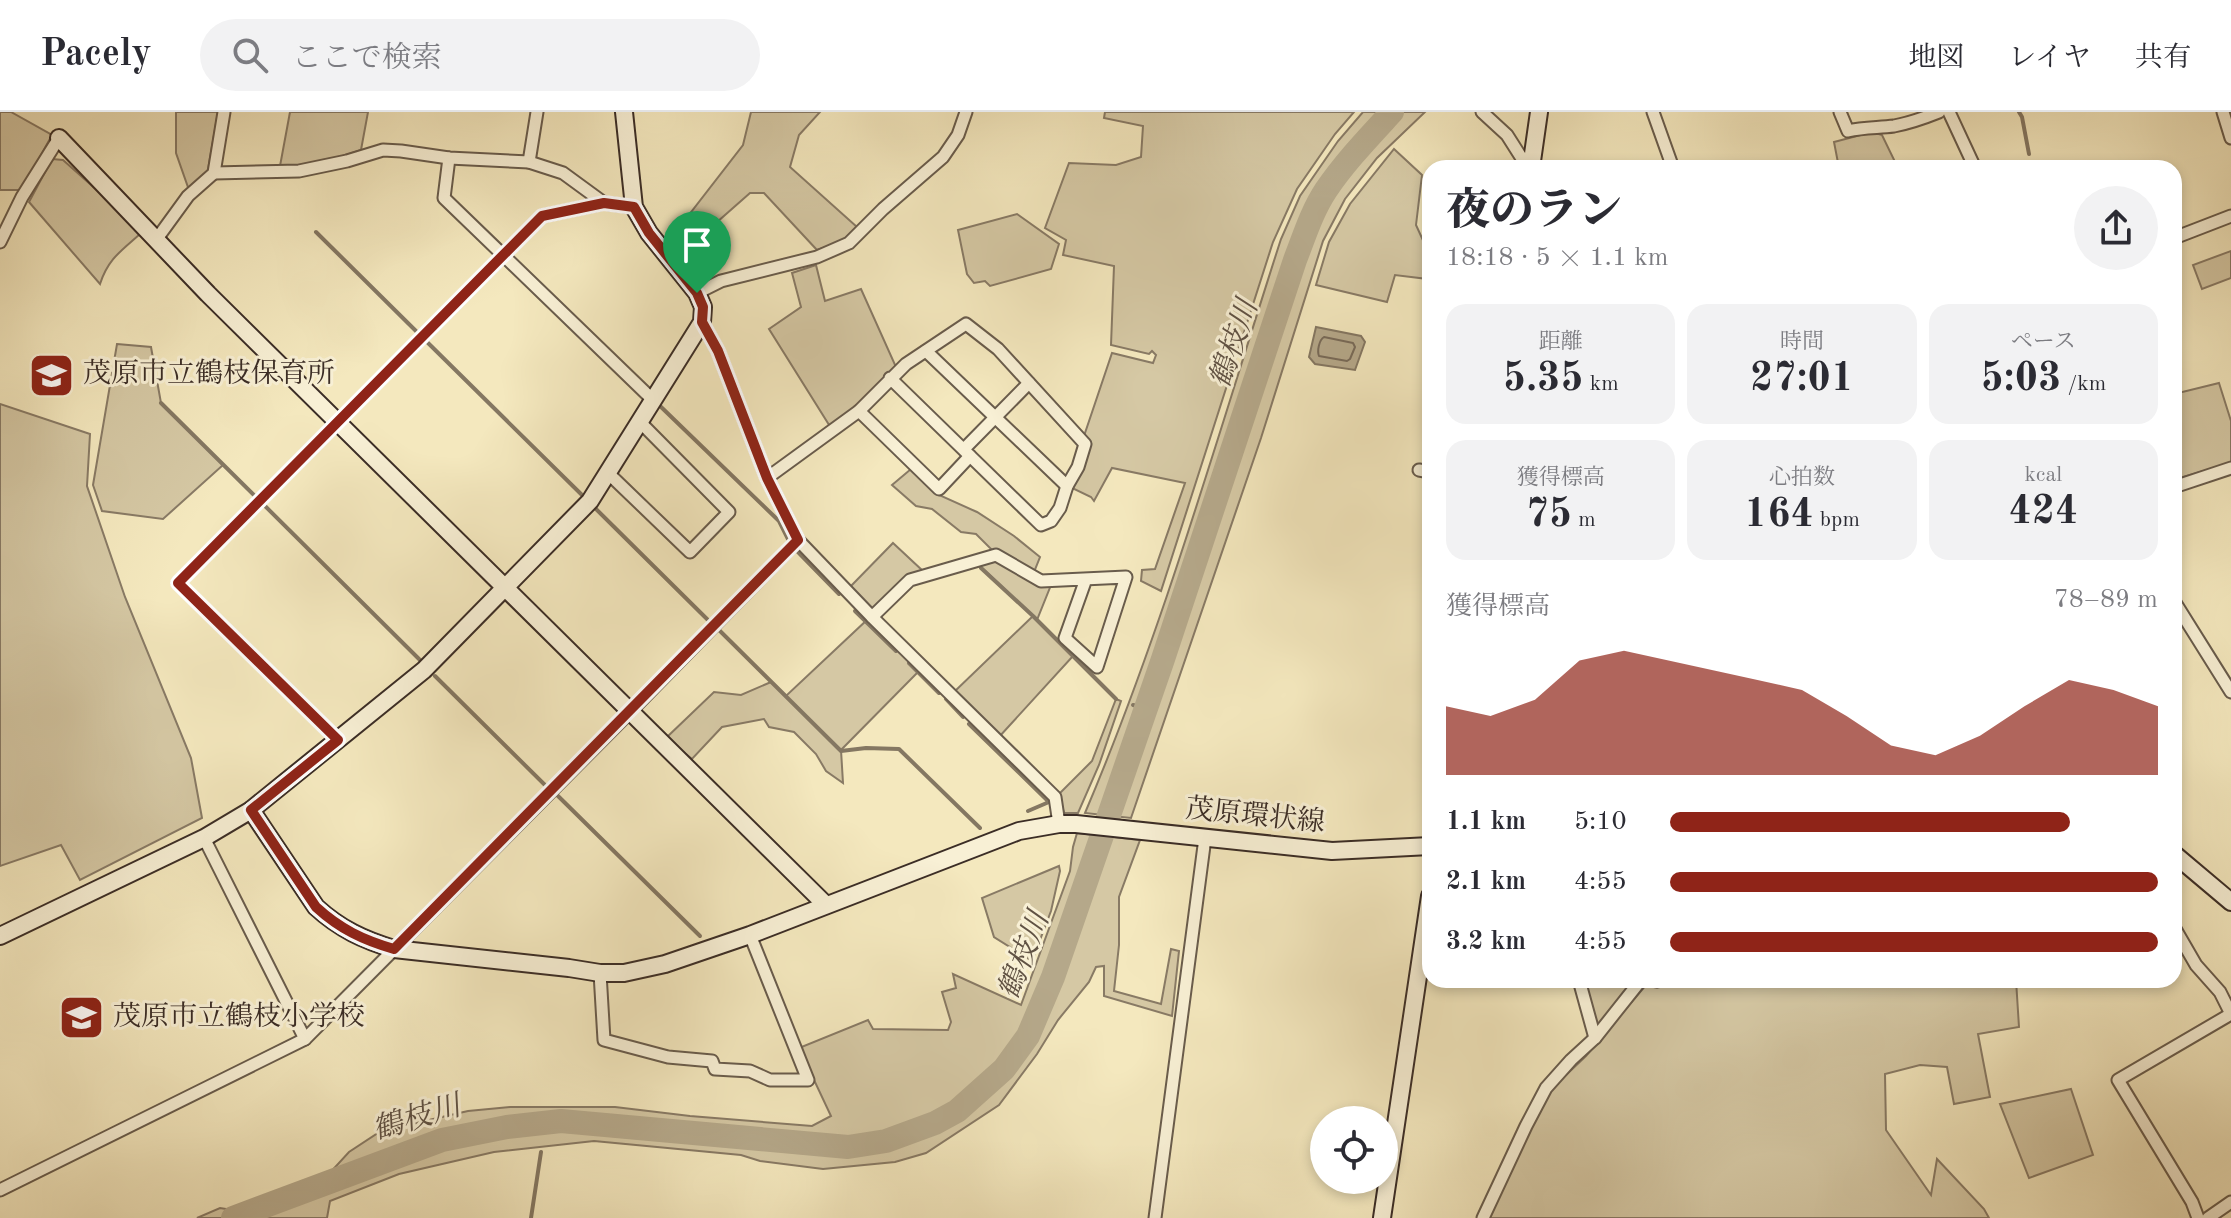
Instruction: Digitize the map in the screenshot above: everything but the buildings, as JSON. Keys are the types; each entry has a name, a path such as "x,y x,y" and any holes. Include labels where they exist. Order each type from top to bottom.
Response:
{"street":[{"path":"156,240 188,196 214,173 224,112"},
{"path":"529,162 537,112"},
{"path":"0,936 204,838 251,810 424,670 590,501 702,322 703,307 697,293 649,233 634,207 624,112"},
{"path":"697,293 721,281 817,257 849,243 943,157 958,135 966,112"},
{"path":"1482,112 1507,135 1524,160"},
{"path":"1531,160 1539,112"},
{"path":"1653,112 1670,160"},
{"path":"1840,112 1848,131 1870,126 1892,126 1939,112"},
{"path":"1949,112 1971,160"},
{"path":"2223,112 2231,138"},
{"path":"0,242 22,197 59,138 337,422 826,905"},
{"path":"214,173 299,171 383,150 449,158 529,162 563,173 604,203"},
{"path":"449,158 444,198 653,400"},
{"path":"338,740 178,583 542,216 604,203 634,207"},
{"path":"2182,235 2231,216"},
{"path":"702,322 718,351 767,478 798,540 1055,797 1068,824"},
{"path":"767,478 859,411 890,378 966,324 998,349 1085,444 1060,508 1051,521 1041,525 890,378"},
{"path":"926,351 1067,486"},
{"path":"859,411 939,489 995,418 1029,383"},
{"path":"608,473 690,552 729,512 640,422"},
{"path":"2182,484 2231,468"},
{"path":"0,1190 305,1039 798,540"},
{"path":"872,617 910,580 996,555 1041,581 1126,577 1097,667 1065,638 1086,579"},
{"path":"2182,614 2231,692"},
{"name":"茂原環状線","path":"251,810 316,907 350,933 394,949 600,973 624,973 665,964 750,935 1019,831 1068,824 1332,851 1422,846"},
{"path":"204,838 305,1039"},
{"path":"1155,1218 1205,838"},
{"path":"2182,861 2231,902"},
{"path":"600,973 604,1040 668,1057 712,1061 715,1069 750,1071 770,1080 808,1080 750,935"},
{"path":"2182,941 2196,965 2220,992 2231,1014 2118,1080 2192,1202 2198,1218"},
{"path":"1382,1218 1422,950"},
{"path":"1581,988 1595,1038"},
{"path":"1483,1218 1546,1088 1595,1038 1635,988"},
{"path":"2208,1218 2231,1202"}],"shaded area":[{"path":"0,112 11,112 52,135 22,190 0,190"},
{"path":"176,112 218,112 207,175 189,190 176,153"},
{"path":"290,112 368,112 361,150 321,162 280,166"},
{"path":"751,112 820,112 799,135 790,167 857,227 841,242 817,250 764,193 750,193 700,237 685,220 743,145"},
{"path":"1105,112 1354,112 1297,189 1273,242 1161,591 1141,581 1142,570 1155,569 1185,483 1112,468 1094,501 1070,487 1112,353 1153,363 1156,355 1152,351 1149,354 1111,345 1114,266 1063,255 1066,240 1045,228 1069,163 1116,165 1141,157 1143,126 1104,118"},
{"path":"1363,112 1387,112 1356,146 1318,197 1299,235 1192,565 1103,815 1085,813 1114,743 1165,600 1281,239 1300,196 1338,141"},
{"path":"1399,112 1425,112 1377,158 1345,199 1323,241 1261,438 1131,818 1112,816 1215,522 1310,231 1334,187"},
{"path":"1872,132 1882,135 1894,160 1837,160 1834,142"},
{"path":"1394,149 1422,175 1416,225 1422,238 1422,278 1395,275 1387,302 1316,285 1329,242 1350,204"},
{"path":"52,159 63,160 140,234 111,262 100,284 29,202"},
{"path":"1017,214 1059,244 1051,269 990,286 985,281 974,283 967,274 958,230"},
{"path":"2231,251 2231,278 2202,289 2193,265"},
{"path":"816,265 825,301 861,289 896,367 866,400 831,428 769,329 801,307 792,273"},
{"path":"117,344 151,347 161,403 223,465 163,519 102,511 93,485"},
{"path":"2219,383 2231,421 2231,463 2182,477 2182,392"},
{"path":"0,404 90,434 87,486 125,597 191,758 202,818 80,880 61,845 0,866"},
{"path":"911,469 939,495 977,512 1040,557 1034,572 993,551 976,534 961,532 932,509 916,506 892,485"},
{"path":"893,543 924,572 873,611 849,588"},
{"path":"995,560 1051,585 1037,620 1073,656 999,737 954,692 1033,616 979,565"},
{"path":"868,619 919,671 841,750 843,783 826,771 816,754 794,732 769,727 764,719 722,727 692,759 666,738 714,692 741,695 771,682 786,696"},
{"path":"1116,699 1121,701 1099,765 1078,813 1064,813 1059,794 1092,761"},
{"path":"1077,833 1140,840 1119,897 1119,945 1114,991 1161,1004 1171,949 1179,951 1172,1016 1104,996 1104,966 1096,967 1089,982 1058,1020 999,1105 926,1153 895,1162 823,1169 760,1161 741,1155 594,1141 494,1152 399,1174 330,1201 327,1218 197,1218 220,1208 239,1211 328,1175 349,1152 381,1131 468,1111 510,1107 615,1107 812,1126 831,1116 799,1048 868,1020 873,1029 948,1030 951,1022 942,992 956,988 953,974 1021,1005 1070,871"},
{"path":"1059,866 1051,911 1032,961 994,937 982,898"},
{"path":"1584,988 1631,988 1598,1032"},
{"path":"1643,988 2017,988 2019,1027 1978,1034 1990,1097 1954,1104 1947,1067 1920,1065 1885,1074 1886,1130 1931,1195 1937,1159 1989,1218 1488,1218 1548,1092 1586,1056"},
{"path":"2071,1089 2093,1155 2029,1178 2000,1104"}],"water":[{"path":"1316,327 1361,336 1365,342 1355,370 1315,364 1309,357"}],"waterway":[{"name":"鶴枝川","path":"233,1218 442,1140 507,1127 561,1121 848,1147 886,1141 935,1123 957,1111 1004,1069 1028,1036 1053,977 1309,224 1333,180 1392,112"},
{"path":"2019,112 2029,154"},
{"path":"316,232 419,334"},
{"path":"424,339 582,495"},
{"path":"161,403 256,497"},
{"path":"659,405 779,521 788,539"},
{"path":"264,505 421,661"},
{"path":"594,507 711,623"},
{"path":"797,551 839,594"},
{"path":"981,568 1116,699"},
{"path":"855,611 896,651"},
{"path":"718,629 841,751 899,749 980,828"},
{"path":"909,663 939,693"},
{"path":"435,676 549,789"},
{"path":"946,699 963,717"},
{"path":"1133,705 1145,708"},
{"path":"969,724 1049,802 1028,811"},
{"path":"557,795 700,936"},
{"path":"531,1218 541,1152"}],"place":[{"name":"茂原市立鶴枝保育所","path":"52,375"},
{"name":"茂原市立鶴枝小学校","path":"82,1018"}],"route":[{"path":"604,203 634,207 649,233 697,293 703,307 702,322 718,351 767,478 798,540 394,949 350,933 316,907 251,810 338,740 178,583 542,216 604,203"}]}
